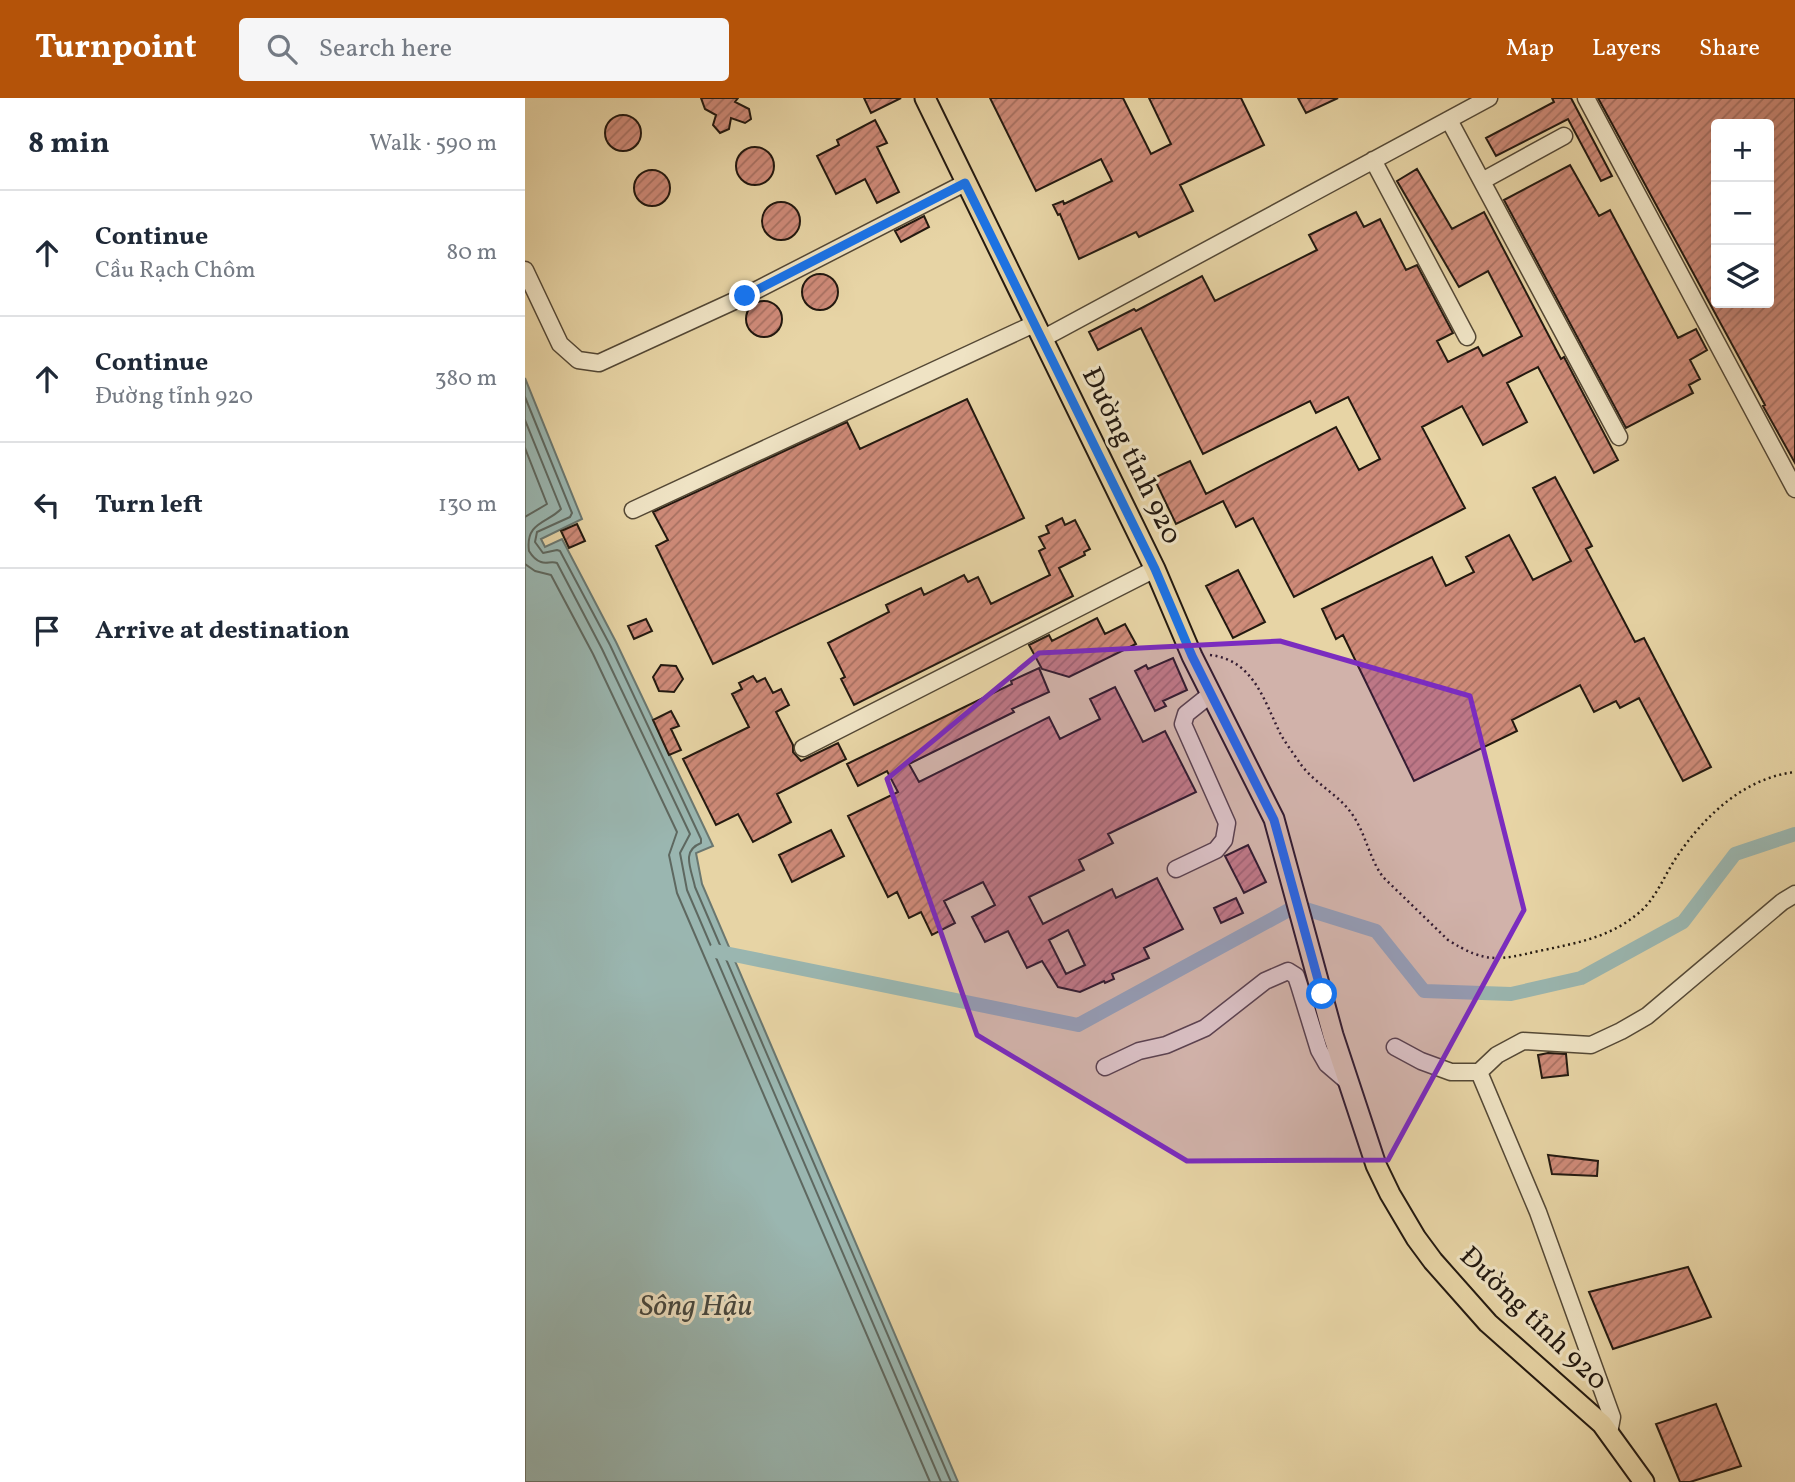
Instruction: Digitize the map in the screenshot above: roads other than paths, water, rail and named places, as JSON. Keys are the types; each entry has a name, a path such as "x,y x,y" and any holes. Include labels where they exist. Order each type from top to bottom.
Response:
{"main road":[{"name":"Đường tỉnh 920","path":"925,98 1155,569 1192,656 1274,820 1348,1082 1376,1165 1403,1218 1433,1261 1488,1323 1602,1424 1644,1482"}],"street":[{"path":"632,510 1038,331 1374,160 1489,98"},
{"path":"1586,98 1795,489"},
{"path":"1449,120 1619,437"},
{"path":"1482,181 1564,136"},
{"path":"1374,160 1467,337"},
{"path":"525,270 560,344 577,360 599,363 745,296 965,183"},
{"path":"803,748 1155,569"},
{"path":"1176,869 1216,850 1224,840 1227,823 1184,724 1186,714 1211,694"},
{"path":"1395,1047 1421,1061 1451,1072 1479,1072 1497,1055 1523,1041 1591,1045 1647,1016 1795,894"},
{"path":"1105,1067 1139,1051 1166,1045 1205,1028 1265,981 1288,971 1296,976 1319,1050 1327,1064 1348,1082"},
{"path":"1479,1072 1538,1212 1608,1404 1612,1417 1608,1433"}],"water":[{"name":"Sông Hậu","path":"525,378 582,519 541,539 545,547 562,539 616,642 713,846 696,853 702,884 958,1482 525,1482"}],"waterway":[{"path":"715,951 1078,1025 1296,906 1376,931 1424,991 1511,994 1581,978 1683,922 1735,854 1795,834"}]}
